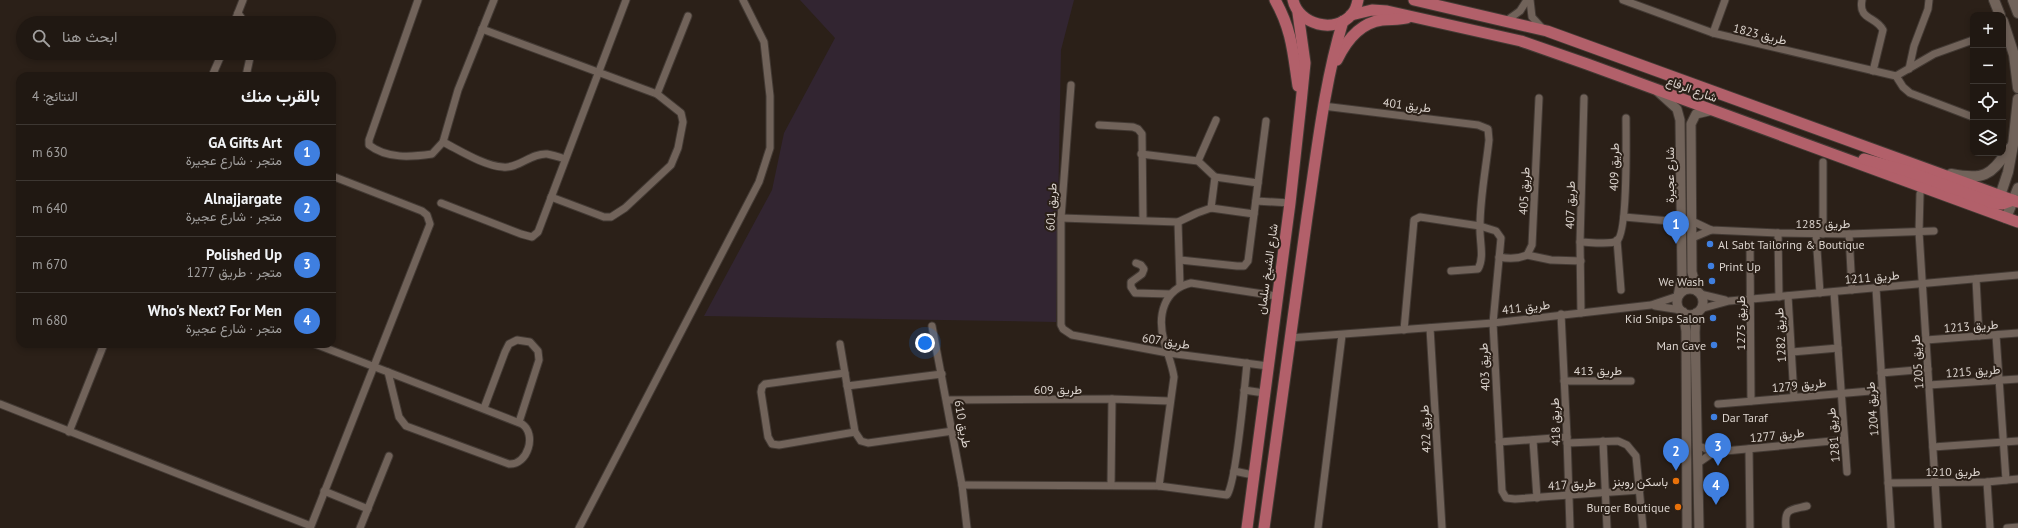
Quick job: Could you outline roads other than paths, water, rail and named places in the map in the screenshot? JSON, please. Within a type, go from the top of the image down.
[{"type":"main road","points":[[1275,0],[1290,32],[1295,52],[1301,103]]},
{"type":"main road","name":"شارع الشيخ سلمان","points":[[1247,528],[1276,296],[1290,203],[1305,63],[1298,13],[1293,0]]},
{"type":"main road","points":[[1264,528],[1289,338],[1329,77],[1347,18],[1358,0]]},
{"type":"main road","name":"شارع الرفاع","points":[[1414,0],[1547,31],[1814,129],[1933,170],[1999,199],[2016,201]]},
{"type":"main road","points":[[1442,0],[1463,11]]},
{"type":"main road","points":[[1994,0],[1999,12]]},
{"type":"main road","points":[[2013,0],[2018,13]]},
{"type":"main road","name":"شارع الرفاع","points":[[1298,13],[1309,21],[1321,25],[1334,24],[1347,18],[1379,10],[1442,22],[1521,41],[1713,110],[1823,156],[2018,222]]},
{"type":"main road","points":[[1329,77],[1343,47],[1361,28],[1383,20],[1396,20],[1410,17]]},
{"type":"main road","points":[[2006,32],[2014,55],[2018,88]]},
{"type":"main road","points":[[2004,216],[1999,199],[2013,145],[2018,99]]},
{"type":"main road","points":[[1933,170],[1972,178],[1985,175],[1994,169],[2013,145]]},
{"type":"main road","points":[[1823,156],[1886,165],[1999,199]]},
{"type":"main road","points":[[2004,216],[2016,201],[2018,188]]},
{"type":"street","points":[[237,16],[243,0]]},
{"type":"street","points":[[418,0],[369,140],[369,145],[391,154],[410,157],[432,154],[443,142],[458,90],[494,0]]},
{"type":"street","points":[[441,203],[532,236],[538,232],[626,0]]},
{"type":"street","points":[[579,528],[759,182],[770,148],[770,96],[764,42],[742,0]]},
{"type":"street","points":[[1506,21],[1520,11],[1527,0]]},
{"type":"street","points":[[1530,0],[1532,17],[1547,31]]},
{"type":"street","name":"طريق 1823","points":[[1623,0],[1713,33],[1896,76]]},
{"type":"street","points":[[1713,33],[1725,0]]},
{"type":"street","points":[[1862,0],[1862,11],[1865,16],[1881,26],[1883,30],[1873,71]]},
{"type":"street","points":[[1909,69],[1914,46],[1928,9],[1929,0]]},
{"type":"street","points":[[657,94],[688,16]]},
{"type":"street","points":[[482,29],[597,74],[657,94],[681,113],[683,122],[678,148],[671,165],[625,208],[611,217],[604,217],[551,197]]},
{"type":"street","points":[[1970,41],[1934,54],[1896,76],[1903,87],[1910,93],[1970,116]]},
{"type":"street","points":[[214,72],[219,60]]},
{"type":"street","points":[[247,72],[249,60]]},
{"type":"street","name":"طريق 601","points":[[1063,329],[1061,325],[1061,218],[1070,85]]},
{"type":"street","name":"شارع عجيرة","points":[[1654,89],[1677,109],[1680,120],[1682,275],[1678,296]]},
{"type":"street","name":"طريق 405","points":[[1527,255],[1532,245],[1539,98]]},
{"type":"street","name":"طريق 407","points":[[1581,313],[1580,242],[1584,98]]},
{"type":"street","name":"طريق 401","points":[[1324,106],[1478,125],[1488,129],[1489,140],[1480,226]]},
{"type":"street","name":"شارع عجيرة","points":[[1698,293],[1692,272],[1691,124],[1696,114],[1713,110]]},
{"type":"street","name":"طريق 409","points":[[1621,290],[1618,240],[1624,217],[1626,118]]},
{"type":"street","points":[[1198,161],[1216,120]]},
{"type":"street","points":[[1180,260],[1244,266],[1248,261],[1266,121]]},
{"type":"street","points":[[1099,125],[1138,129],[1142,134],[1141,154],[1143,220]]},
{"type":"street","points":[[443,142],[472,157],[502,168],[510,167],[532,157],[546,154],[565,159]]},
{"type":"street","points":[[1141,154],[1198,161],[1215,177],[1258,183]]},
{"type":"street","points":[[1820,293],[1820,234],[1823,156]]},
{"type":"street","points":[[1211,208],[1215,177]]},
{"type":"street","points":[[0,404],[311,526],[429,230],[430,221],[422,210],[336,178]]},
{"type":"street","name":"طريق 1205","points":[[1920,194],[1919,232],[1938,528]]},
{"type":"street","points":[[1256,201],[1290,203]]},
{"type":"street","points":[[1061,218],[1178,222],[1197,212],[1211,208],[1254,214]]},
{"type":"street","points":[[1404,330],[1412,226],[1414,220],[1420,217],[1480,226],[1481,252],[1478,269],[1451,271]]},
{"type":"street","points":[[1624,217],[1681,222]]},
{"type":"street","name":"طريق 1285","points":[[1692,221],[1711,230],[1778,233],[1849,234],[1934,231]]},
{"type":"street","points":[[1178,222],[1180,286]]},
{"type":"street","name":"طريق 403","points":[[1480,226],[1496,231],[1500,234],[1493,323],[1502,491],[1506,498]]},
{"type":"street","name":"طريق 1285","points":[[1692,238],[1711,230]]},
{"type":"street","points":[[1778,233],[1779,297]]},
{"type":"street","points":[[1849,234],[1852,290]]},
{"type":"street","points":[[1580,242],[1612,243],[1618,240]]},
{"type":"street","name":"طريق 1275","points":[[1750,245],[1751,402]]},
{"type":"street","points":[[1499,257],[1509,259],[1527,255],[1551,260],[1581,261]]},
{"type":"street","points":[[1136,263],[1141,264],[1144,269],[1142,274],[1131,282],[1131,287],[1134,293],[1170,294]]},
{"type":"street","name":"طريق 1211","points":[[1698,311],[1729,301],[2018,274]]},
{"type":"street","points":[[1976,279],[1979,336]]},
{"type":"street","points":[[1159,486],[1169,401],[1174,377],[1164,340],[1162,324],[1166,300],[1170,294],[1180,286],[1191,283],[1276,296]]},
{"type":"street","name":"طريق 1204","points":[[1876,288],[1891,528]]},
{"type":"street","points":[[1687,528],[1686,331],[1682,311],[1677,303],[1678,296],[1689,289],[1698,293],[1703,301],[1698,311],[1694,332],[1699,446],[1699,528]]},
{"type":"street","name":"طريق 1281","points":[[1834,292],[1843,440],[1847,472]]},
{"type":"street","name":"طريق 1211","points":[[1698,293],[1729,301]]},
{"type":"street","name":"طريق 411","points":[[1289,338],[1493,323],[1561,314],[1651,305],[1678,296]]},
{"type":"street","name":"طريق 1282","points":[[1788,296],[1794,397]]},
{"type":"street","name":"طريق 411","points":[[1651,305],[1682,311]]},
{"type":"street","points":[[1682,311],[1687,314],[1698,311]]},
{"type":"street","name":"طريق 418","points":[[1561,314],[1568,440],[1568,496],[1570,528]]},
{"type":"street","name":"طريق 610","points":[[932,326],[953,431],[967,528]]},
{"type":"street","name":"طريق 422","points":[[1430,328],[1442,528]]},
{"type":"street","name":"طريق 607","points":[[1063,329],[1072,335],[1168,353],[1268,366]]},
{"type":"street","name":"طريق 1213","points":[[1926,340],[2018,333]]},
{"type":"street","points":[[1318,528],[1342,335]]},
{"type":"street","points":[[1996,335],[2002,442],[2006,480]]},
{"type":"street","points":[[484,408],[507,348],[517,340],[530,342],[538,351],[539,360],[519,422]]},
{"type":"street","points":[[840,344],[855,432],[861,441],[868,443],[953,431]]},
{"type":"street","points":[[69,432],[102,348]]},
{"type":"street","points":[[325,348],[519,422],[529,430],[530,444],[522,459],[512,464],[404,424],[399,416],[388,372]]},
{"type":"street","points":[[1792,352],[1838,348]]},
{"type":"street","points":[[962,485],[1159,486],[1228,495],[1234,471],[1247,363]]},
{"type":"street","points":[[1881,373],[1928,369]]},
{"type":"street","points":[[845,373],[765,384],[762,387],[761,392],[768,437],[772,444],[779,445],[855,432]]},
{"type":"street","points":[[847,386],[942,374]]},
{"type":"street","name":"طريق 1215","points":[[1929,385],[2018,379]]},
{"type":"street","name":"طريق 413","points":[[1564,381],[1631,381]]},
{"type":"street","points":[[1244,390],[1264,393]]},
{"type":"street","name":"طريق 1279","points":[[1718,404],[1751,402],[1840,392],[1882,390]]},
{"type":"street","points":[[1111,485],[1112,399]]},
{"type":"street","name":"طريق 609","points":[[947,400],[1112,399],[1169,401]]},
{"type":"street","points":[[1499,442],[1533,440],[1618,441],[1627,445],[1636,456],[1643,528]]},
{"type":"street","points":[[1533,440],[1537,498]]},
{"type":"street","name":"طريق 1277","points":[[1699,446],[1714,452],[1843,440]]},
{"type":"street","points":[[1602,441],[1607,528]]},
{"type":"street","points":[[1933,447],[2018,441]]},
{"type":"street","points":[[1749,449],[1750,528]]},
{"type":"street","name":"طريق 1277","points":[[1698,463],[1714,452]]},
{"type":"street","points":[[360,528],[389,456]]},
{"type":"street","points":[[1234,471],[1253,475]]},
{"type":"street","name":"طريق 1210","points":[[1888,483],[1935,481],[1987,482],[2018,479]]},
{"type":"street","points":[[1987,482],[1990,528]]},
{"type":"street","name":"طريق 417","points":[[1506,498],[1537,498],[1640,490]]},
{"type":"street","points":[[324,492],[368,509]]},
{"type":"street","points":[[1786,528],[1786,513],[1790,510],[1807,506]]},
{"type":"street","points":[[2007,528],[2018,527]]},
{"type":"place","name":"GA Gifts Art","points":[[1676,244]]},
{"type":"place","name":"Al Sabt Tailoring & Boutique","points":[[1710,244]]},
{"type":"place","name":"Print Up","points":[[1711,266]]},
{"type":"place","name":"We Wash","points":[[1712,281]]},
{"type":"place","name":"Kid Snips Salon","points":[[1713,318]]},
{"type":"place","name":"Man Cave","points":[[1714,345]]},
{"type":"place","name":"Dar Taraf","points":[[1714,417]]},
{"type":"place","name":"Polished Up","points":[[1718,466]]},
{"type":"place","name":"Alnajjargate","points":[[1676,471]]},
{"type":"place","name":"باسكن روبنز","points":[[1676,481]]},
{"type":"place","name":"Who's Next? For Men","points":[[1716,505]]},
{"type":"place","name":"Burger Boutique","points":[[1678,507]]}]
